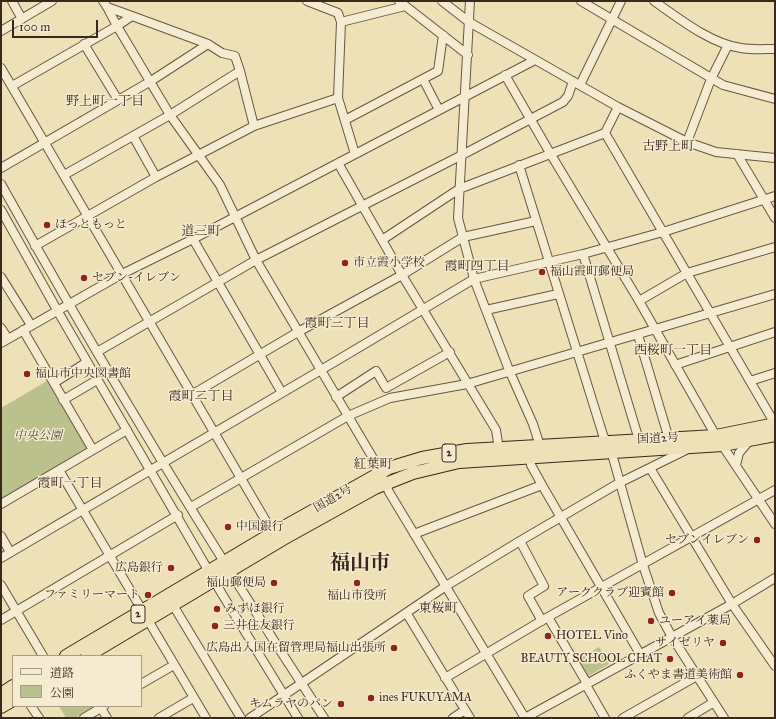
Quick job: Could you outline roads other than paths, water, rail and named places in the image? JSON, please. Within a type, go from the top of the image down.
[{"type":"highway","name":"国道2号","points":[[68,655],[145,616],[212,576],[385,484],[431,468],[459,462],[612,454],[691,448],[775,424]]},
{"type":"highway","name":"国道2号","points":[[227,568],[273,533],[380,472],[422,458],[467,450],[640,440],[751,440],[775,435]]},
{"type":"highway","name":"国道2号","points":[[92,655],[145,616],[173,605],[212,576]]},
{"type":"highway","points":[[1,694],[12,687]]},
{"type":"highway","points":[[1,707],[12,701]]},
{"type":"street","points":[[12,1],[22,18]]},
{"type":"street","points":[[1,31],[52,1]]},
{"type":"street","points":[[307,1],[338,13],[341,22],[338,98],[356,154]]},
{"type":"street","points":[[442,1],[469,22],[535,60],[618,107],[688,142],[716,152],[775,158]]},
{"type":"street","points":[[470,1],[468,55],[460,156],[458,218],[474,279],[509,370],[533,424],[540,446]]},
{"type":"street","points":[[581,1],[723,85],[775,99]]},
{"type":"street","points":[[97,352],[216,281],[563,102],[577,83],[621,1]]},
{"type":"street","points":[[654,1],[694,30],[728,45],[741,48],[775,49]]},
{"type":"street","points":[[341,22],[402,3],[468,55]]},
{"type":"street","points":[[105,4],[132,16],[208,44],[222,53],[235,56],[254,126]]},
{"type":"street","points":[[105,4],[170,115],[197,156],[220,185],[256,260],[348,416],[414,534],[525,718],[732,604],[775,578]]},
{"type":"street","points":[[12,86],[132,16]]},
{"type":"street","points":[[345,120],[438,71],[443,35]]},
{"type":"street","points":[[84,44],[118,100]]},
{"type":"street","points":[[1,168],[151,81],[208,44]]},
{"type":"street","points":[[688,142],[711,78],[728,45]]},
{"type":"street","points":[[1,328],[4,341],[122,274],[193,239],[464,98],[505,74],[535,60]]},
{"type":"street","points":[[1,68],[273,533]]},
{"type":"street","points":[[64,175],[170,115],[240,71]]},
{"type":"street","points":[[505,74],[550,153],[720,440],[775,524]]},
{"type":"street","points":[[423,79],[440,110]]},
{"type":"street","points":[[35,246],[156,177],[254,126],[338,98]]},
{"type":"street","points":[[382,240],[459,189],[605,133],[618,107]]},
{"type":"street","points":[[605,133],[775,424]]},
{"type":"street","points":[[133,136],[156,177]]},
{"type":"street","points":[[737,154],[775,218]]},
{"type":"street","points":[[338,163],[402,275],[496,430],[499,448]]},
{"type":"street","points":[[519,165],[548,263],[606,443],[612,454],[643,565],[659,613],[672,637],[724,718]]},
{"type":"street","points":[[1,184],[35,246],[97,352],[227,568],[324,718]]},
{"type":"street","points":[[1,558],[164,461],[424,310],[474,279],[548,263],[663,232],[775,196]]},
{"type":"street","points":[[1,210],[97,380],[178,515],[212,576],[298,718]]},
{"type":"street","points":[[193,394],[259,354],[402,275],[463,237],[536,221]]},
{"type":"street","points":[[193,239],[282,393]]},
{"type":"street","points":[[639,301],[687,273],[775,246]]},
{"type":"street","points":[[583,254],[640,440]]},
{"type":"street","points":[[1,277],[31,325]]},
{"type":"street","points":[[486,310],[558,294]]},
{"type":"street","points":[[191,507],[348,416],[390,398],[467,384],[509,370],[638,335],[775,294]]},
{"type":"street","points":[[23,330],[93,450]]},
{"type":"street","points":[[676,365],[775,332]]},
{"type":"street","points":[[638,335],[669,439]]},
{"type":"street","points":[[336,397],[376,371],[386,388],[450,352]]},
{"type":"street","points":[[54,383],[87,362]]},
{"type":"street","points":[[750,381],[775,373]]},
{"type":"street","points":[[63,400],[97,380]]},
{"type":"street","points":[[1,504],[127,430]]},
{"type":"street","points":[[736,465],[739,453],[751,440]]},
{"type":"street","points":[[250,718],[407,614],[446,586],[619,483],[691,448]]},
{"type":"street","points":[[530,458],[530,465],[640,654]]},
{"type":"street","points":[[650,468],[732,604],[775,666]]},
{"type":"street","points":[[59,470],[206,718]]},
{"type":"street","points":[[414,534],[542,485]]},
{"type":"street","points":[[445,678],[545,619],[775,490]]},
{"type":"street","points":[[1,620],[108,555],[178,515]]},
{"type":"street","points":[[1,536],[10,552]]},
{"type":"street","points":[[520,541],[544,586],[528,596],[585,680],[586,685],[604,718]]},
{"type":"street","points":[[1,585],[42,655]]},
{"type":"street","points":[[173,605],[241,718]]},
{"type":"street","points":[[407,614],[470,718]]},
{"type":"street","points":[[142,683],[174,665]]},
{"type":"street","points":[[623,718],[697,676]]},
{"type":"street","points":[[159,718],[194,698]]},
{"type":"street","points":[[688,718],[714,702]]},
{"type":"street","points":[[32,707],[38,718]]},
{"type":"street","points":[[84,718],[103,707],[107,718]]},
{"type":"street","points":[[453,718],[465,710]]},
{"type":"place","name":"ほっともっと","points":[[47,225]]},
{"type":"place","name":"市立霞小学校","points":[[345,263]]},
{"type":"place","name":"福山霞町郵便局","points":[[542,272]]},
{"type":"place","name":"セブン-イレブン","points":[[84,278]]},
{"type":"place","name":"福山市中央図書館","points":[[27,374]]},
{"type":"place","name":"中国銀行","points":[[228,527]]},
{"type":"place","name":"セブンイレブン","points":[[757,540]]},
{"type":"place","name":"広島銀行","points":[[171,568]]},
{"type":"place","name":"福山郵便局","points":[[274,583]]},
{"type":"place","name":"福山市役所","points":[[357,583]]},
{"type":"place","name":"アーククラブ迎賓館","points":[[672,593]]},
{"type":"place","name":"ファミリーマート","points":[[148,595]]},
{"type":"place","name":"みずほ銀行","points":[[217,609]]},
{"type":"place","name":"ユーアイ薬局","points":[[651,621]]},
{"type":"place","name":"三井住友銀行","points":[[215,626]]},
{"type":"place","name":"HOTEL Vino","points":[[548,636]]},
{"type":"place","name":"サイゼリヤ","points":[[723,643]]},
{"type":"place","name":"広島出入国在留管理局福山出張所","points":[[394,648]]},
{"type":"place","name":"BEAUTY SCHOOL CHAT","points":[[670,659]]},
{"type":"place","name":"ふくやま書道美術館","points":[[740,675]]},
{"type":"place","name":"ines FUKUYAMA","points":[[371,698]]},
{"type":"place","name":"キムラヤのパン","points":[[341,704]]},
{"type":"district","name":"野上町一丁目","points":[[105,102]]},
{"type":"district","name":"古野上町","points":[[668,147]]},
{"type":"district","name":"道三町","points":[[201,232]]},
{"type":"district","name":"霞町四丁目","points":[[477,267]]},
{"type":"district","name":"霞町三丁目","points":[[337,324]]},
{"type":"district","name":"西桜町一丁目","points":[[673,351]]},
{"type":"district","name":"霞町二丁目","points":[[201,397]]},
{"type":"district","name":"紅葉町","points":[[373,465]]},
{"type":"district","name":"霞町一丁目","points":[[70,484]]},
{"type":"district","name":"福山市","points":[[360,564]]},
{"type":"district","name":"東桜町","points":[[438,609]]},
{"type":"park label","name":"中央公園","points":[[38,436]]}]
